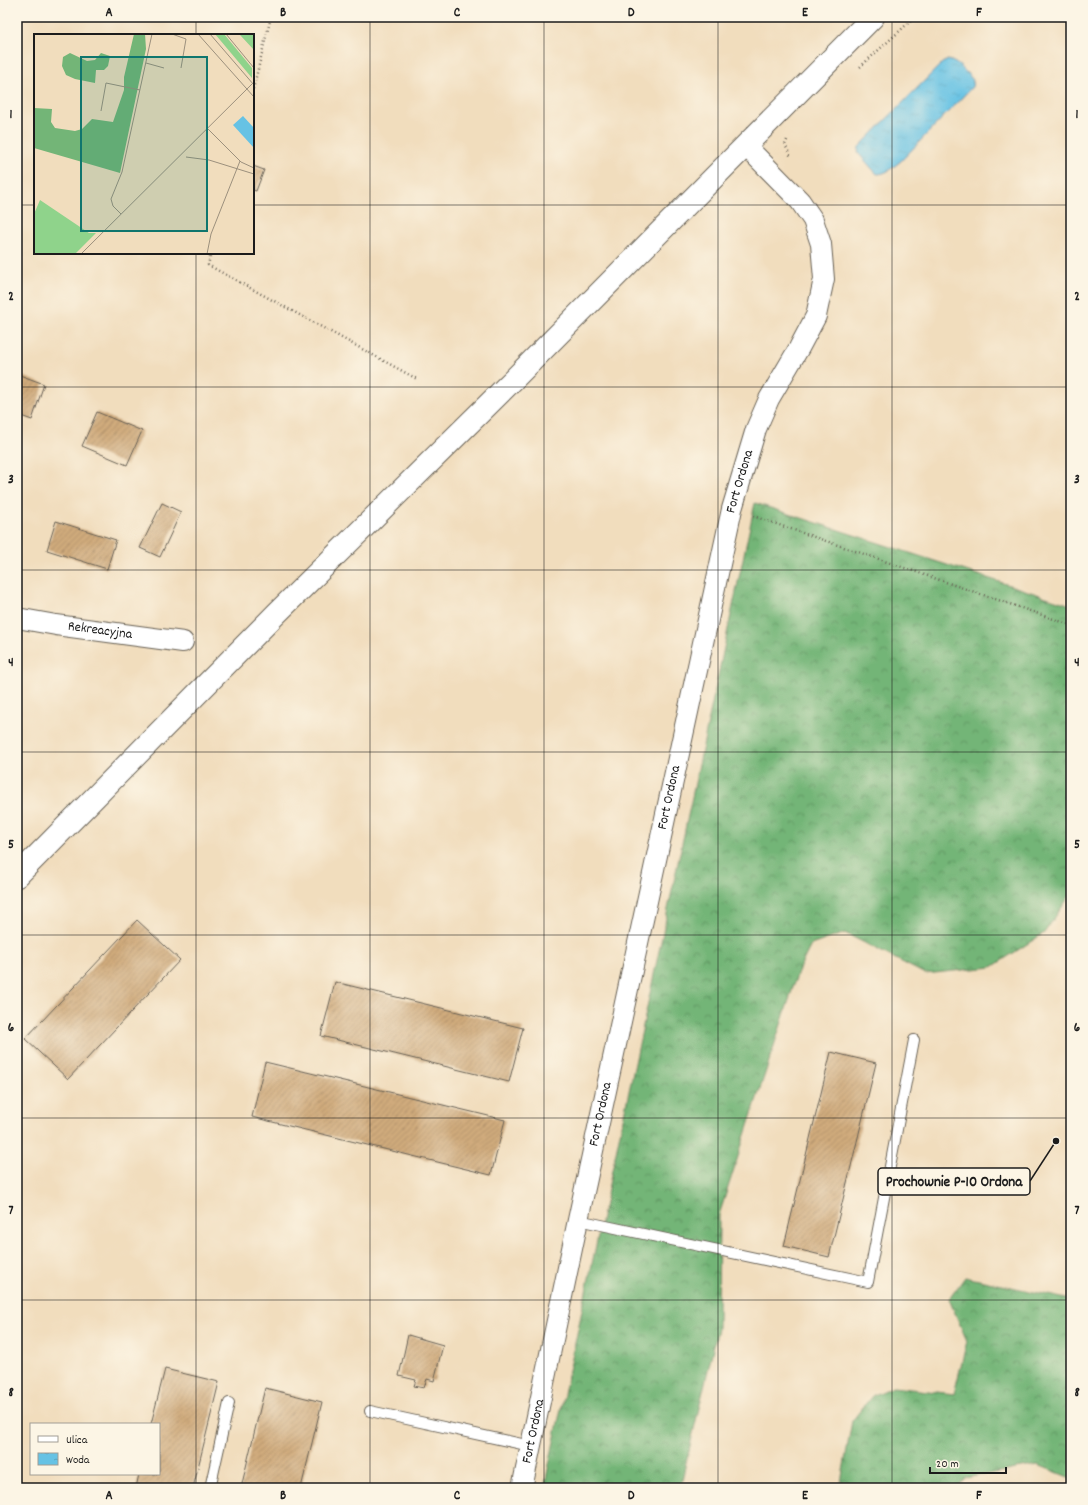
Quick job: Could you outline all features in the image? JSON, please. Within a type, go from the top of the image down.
[{"type":"main road","points":[[17,876],[277,613],[746,146],[873,17]]},
{"type":"street","name":"Fort Ordona","points":[[522,1488],[578,1220],[732,509],[756,429],[769,399],[816,316],[824,279],[822,244],[814,220],[800,201],[778,177],[746,146]]},
{"type":"street","name":"Rekreacyjna","points":[[17,618],[56,625],[183,642]]},
{"type":"lane","points":[[578,1220],[868,1282],[914,1040]]},
{"type":"lane","points":[[210,1488],[229,1403]]},
{"type":"lane","points":[[370,1411],[531,1446]]},
{"type":"path","points":[[254,85],[271,17]]},
{"type":"path","points":[[856,70],[915,17]]},
{"type":"path","points":[[778,177],[793,161],[785,145],[788,134]]},
{"type":"path","points":[[211,254],[208,265],[417,379]]},
{"type":"path","points":[[732,509],[1071,625]]},
{"type":"green space","points":[[755,503],[1071,605],[1071,894],[1044,933],[992,967],[925,974],[845,933],[811,945],[799,969],[719,1215],[718,1328],[680,1488],[544,1488]]},
{"type":"green space","points":[[965,1277],[1071,1300],[1071,1478],[1038,1465],[965,1478],[955,1488],[840,1488],[852,1421],[872,1396],[893,1387],[954,1394],[967,1341],[949,1299]]},
{"type":"water","points":[[948,60],[959,65],[968,74],[973,80],[972,87],[901,161],[893,168],[881,174],[877,174],[858,153],[859,147],[942,63]]},
{"type":"building","points":[[254,166],[264,170],[256,191],[254,190]]},
{"type":"building","points":[[17,374],[44,384],[32,420],[21,416],[17,426]]},
{"type":"building","points":[[97,412],[142,431],[127,465],[82,446]]},
{"type":"building","points":[[162,503],[181,512],[160,557],[140,548]]},
{"type":"building","points":[[56,521],[116,540],[107,569],[47,550]]},
{"type":"building","points":[[137,920],[180,960],[68,1079],[25,1039]]},
{"type":"building","points":[[335,982],[523,1028],[509,1082],[321,1036]]},
{"type":"building","points":[[831,1052],[876,1063],[829,1257],[784,1246]]},
{"type":"building","points":[[265,1062],[505,1120],[491,1175],[252,1117]]},
{"type":"building","points":[[408,1335],[443,1345],[434,1381],[427,1379],[424,1388],[414,1386],[416,1380],[399,1376]]},
{"type":"building","points":[[165,1369],[219,1382],[193,1488],[136,1488],[139,1475],[160,1475],[160,1423],[151,1423]]},
{"type":"building","points":[[265,1388],[322,1402],[301,1488],[241,1488]]},
{"type":"place","name":"Prochownie P-10 Ordona","points":[[1056,1141]]}]
